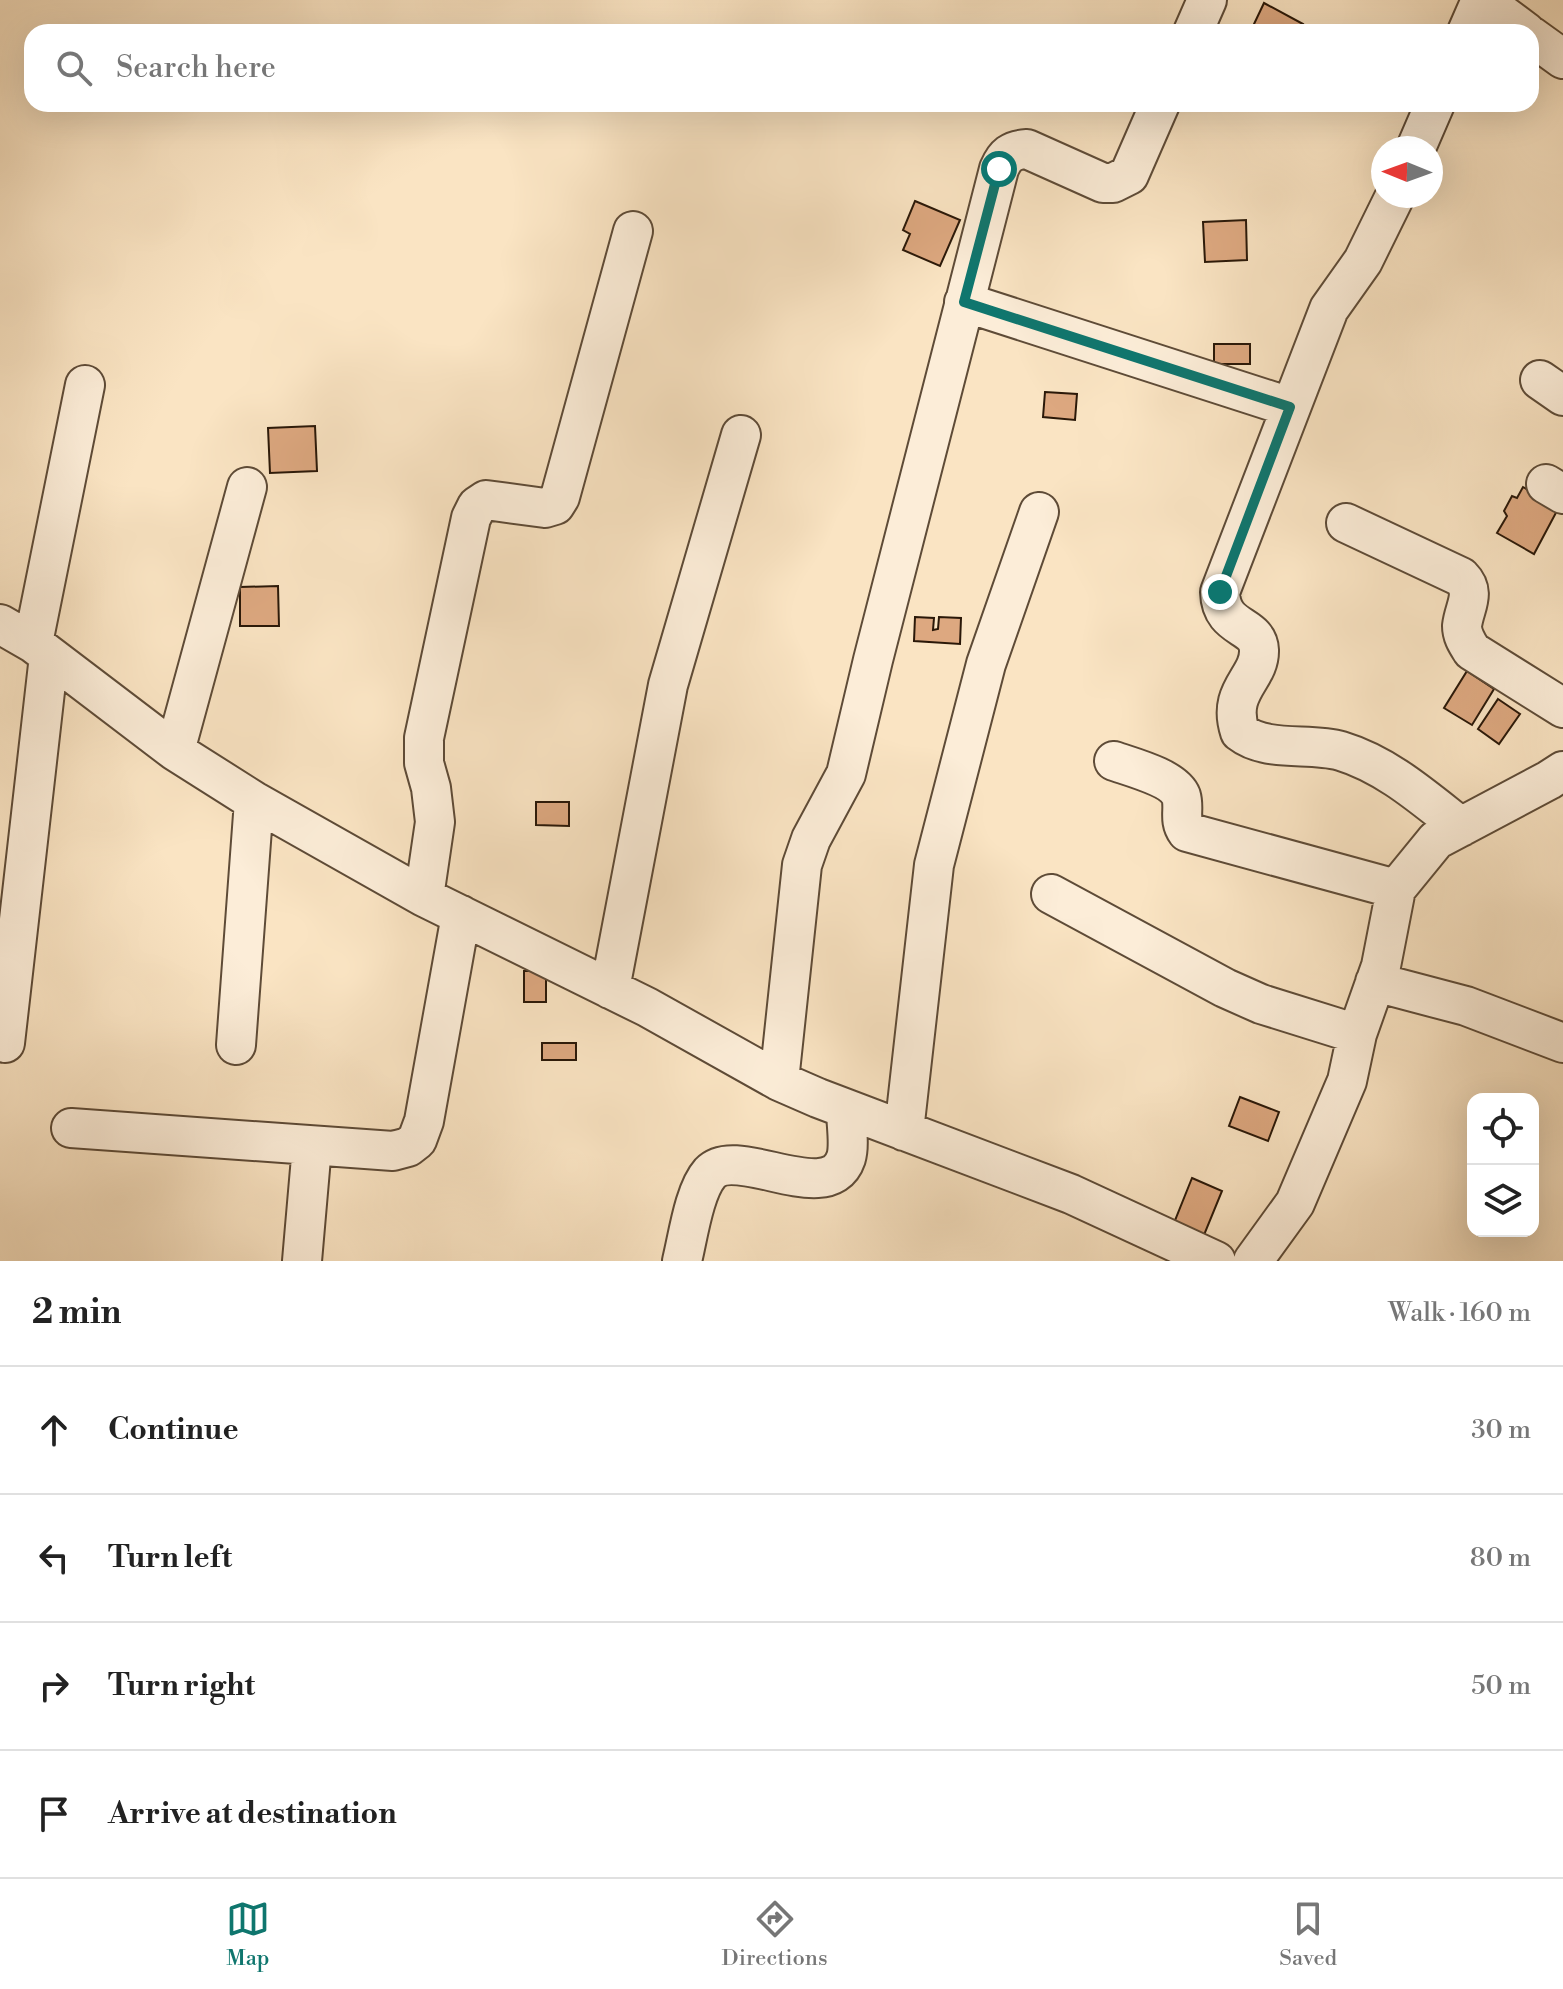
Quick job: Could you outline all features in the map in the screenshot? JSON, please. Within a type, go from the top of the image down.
[{"type":"street","points":[[1196,24],[1207,0]]},
{"type":"street","points":[[1471,24],[1482,0],[1515,24]]},
{"type":"street","points":[[1539,42],[1563,59]]},
{"type":"street","points":[[779,1081],[802,865],[811,839],[831,807],[846,774],[1003,158],[1014,150],[1027,149],[1103,183],[1122,181],[1129,175],[1157,112]]},
{"type":"street","points":[[1421,136],[1432,112]]},
{"type":"street","points":[[1389,208],[1363,261],[1329,309],[1220,592],[1223,611],[1256,637],[1259,647],[1258,657],[1236,708],[1240,732],[1249,739],[1264,743],[1313,745],[1367,761],[1407,784],[1461,827]]},
{"type":"street","points":[[424,897],[435,822],[424,763],[424,738],[471,518],[477,506],[486,500],[545,508],[555,505],[560,497],[633,231]]},
{"type":"street","points":[[964,302],[1290,407]]},
{"type":"street","points":[[5,1043],[41,650],[85,385]]},
{"type":"street","points":[[610,989],[668,685],[741,435]]},
{"type":"street","points":[[175,751],[247,487]]},
{"type":"street","points":[[904,1131],[934,865],[986,664],[1039,512]]},
{"type":"street","points":[[1346,523],[1461,577],[1467,583],[1470,596],[1462,627],[1464,639],[1472,651],[1563,708]]},
{"type":"street","points":[[0,624],[41,650],[175,751],[254,801],[424,897],[610,989],[779,1081],[1071,1194],[1216,1261]]},
{"type":"street","points":[[1114,761],[1172,783],[1181,796],[1181,825],[1187,832],[1396,889]]},
{"type":"street","points":[[1253,1261],[1295,1203],[1347,1081],[1357,1034],[1375,982],[1396,889],[1436,840],[1563,771]]},
{"type":"street","points":[[236,1045],[254,801]]},
{"type":"street","points":[[1051,894],[1225,988],[1261,1004],[1357,1034]]},
{"type":"street","points":[[71,1128],[393,1151],[408,1147],[417,1140],[424,1121],[461,915]]},
{"type":"street","points":[[1375,982],[1466,1006],[1563,1043]]},
{"type":"street","points":[[682,1261],[702,1184],[713,1170],[729,1166],[819,1179],[838,1172],[847,1157],[846,1109]]},
{"type":"street","points":[[302,1261],[312,1146]]},
{"type":"building","points":[[1264,3],[1303,24],[1254,24]]},
{"type":"building","points":[[915,201],[960,220],[940,266],[903,250],[910,234],[903,230]]},
{"type":"building","points":[[1246,220],[1247,260],[1205,262],[1203,222]]},
{"type":"building","points":[[1214,344],[1250,344],[1250,364],[1214,364]]},
{"type":"building","points":[[1045,392],[1077,394],[1075,420],[1043,417]]},
{"type":"building","points":[[315,426],[317,471],[270,473],[268,428]]},
{"type":"building","points":[[1523,487],[1559,507],[1534,554],[1497,533],[1507,516],[1504,511],[1512,496],[1517,498]]},
{"type":"building","points":[[278,586],[279,626],[240,626],[240,587]]},
{"type":"building","points":[[915,617],[934,618],[933,630],[938,629],[939,617],[961,618],[960,644],[914,641]]},
{"type":"building","points":[[1467,671],[1494,689],[1472,725],[1444,708]]},
{"type":"building","points":[[1498,699],[1520,714],[1499,744],[1478,729]]},
{"type":"building","points":[[536,802],[569,802],[569,826],[536,825]]},
{"type":"building","points":[[524,971],[546,971],[546,1002],[524,1002]]},
{"type":"building","points":[[542,1043],[576,1043],[576,1060],[542,1060]]},
{"type":"building","points":[[1240,1097],[1279,1112],[1268,1141],[1229,1126]]},
{"type":"building","points":[[1192,1178],[1222,1191],[1204,1235],[1174,1223]]},
{"type":"route","points":[[999,169],[964,302],[1290,407],[1220,592]]}]
